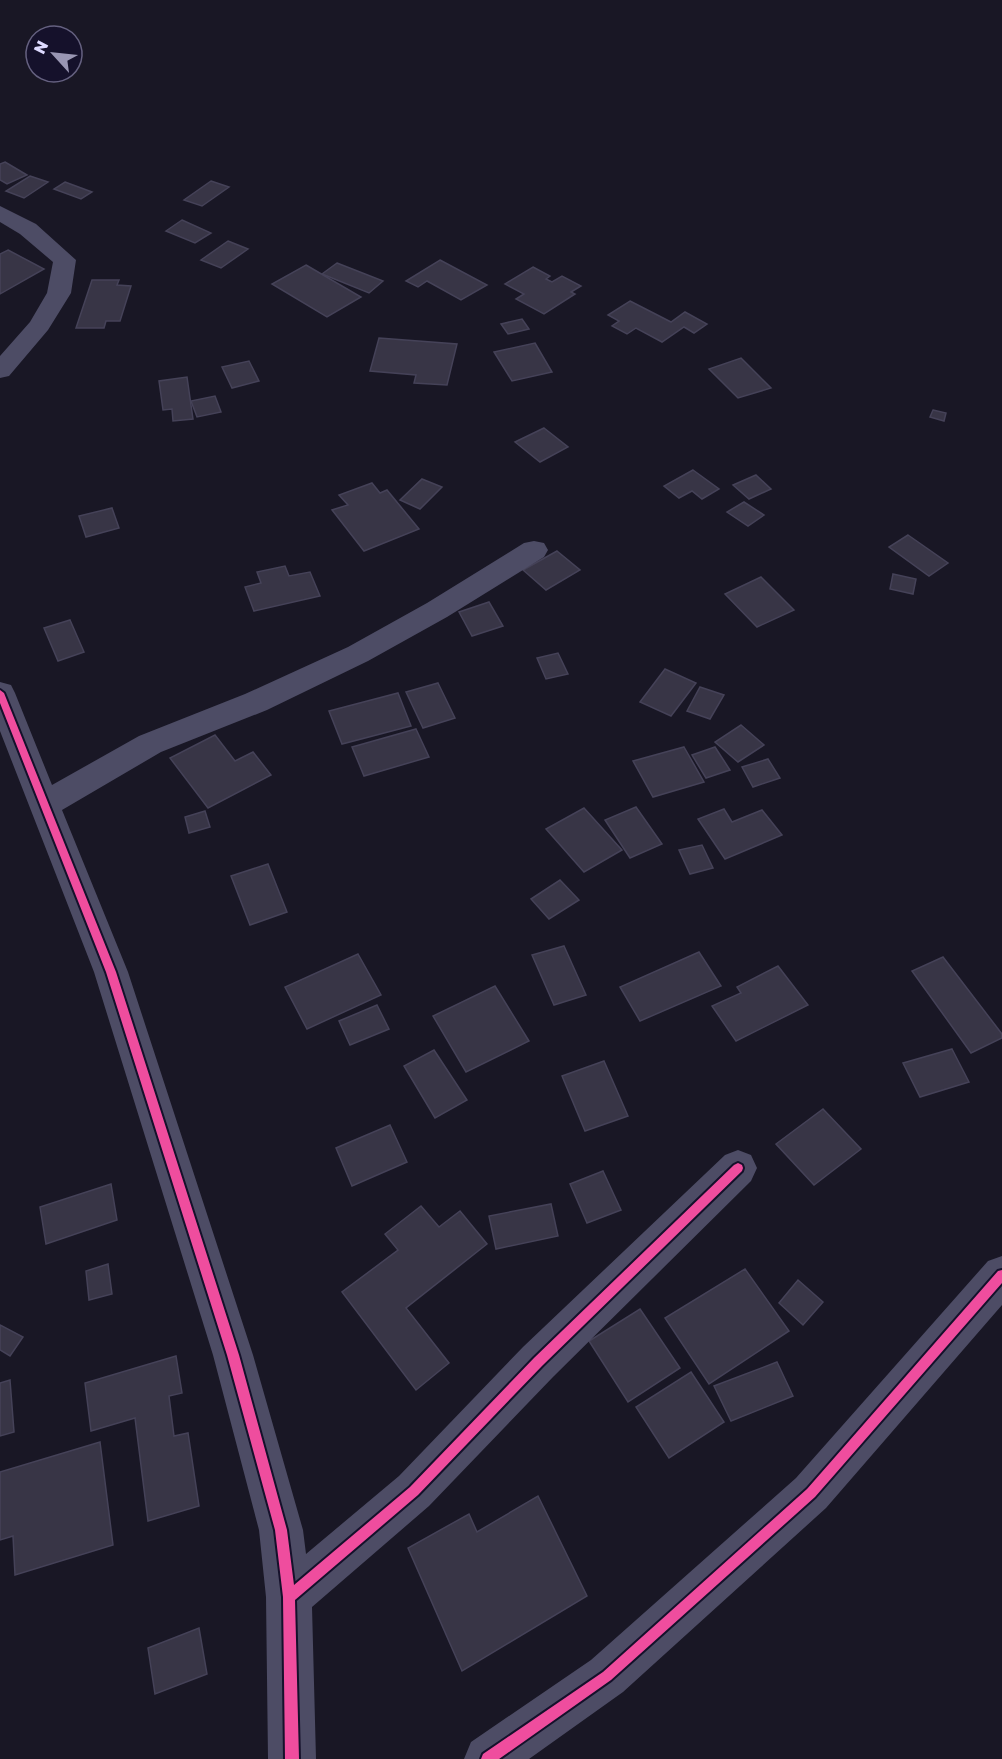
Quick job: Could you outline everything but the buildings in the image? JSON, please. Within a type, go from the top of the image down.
[{"type":"street","points":[[0,213],[28,229],[65,260],[59,293],[40,325],[0,371]]},
{"type":"street","points":[[44,805],[150,744],[256,702],[358,654],[437,610],[534,550]]},
{"type":"street","points":[[0,693],[111,972],[233,1355],[281,1530],[289,1597],[292,1759]]},
{"type":"street","points":[[289,1597],[414,1491],[538,1362],[738,1168]]},
{"type":"street","points":[[488,1759],[607,1676],[811,1493],[1002,1275]]},
{"type":"cycle path","points":[[0,693],[111,972],[233,1355],[281,1530],[289,1597],[292,1759]]},
{"type":"cycle path","points":[[289,1597],[414,1491],[538,1362],[738,1168]]},
{"type":"cycle path","points":[[488,1759],[607,1676],[811,1493],[1002,1275]]}]
